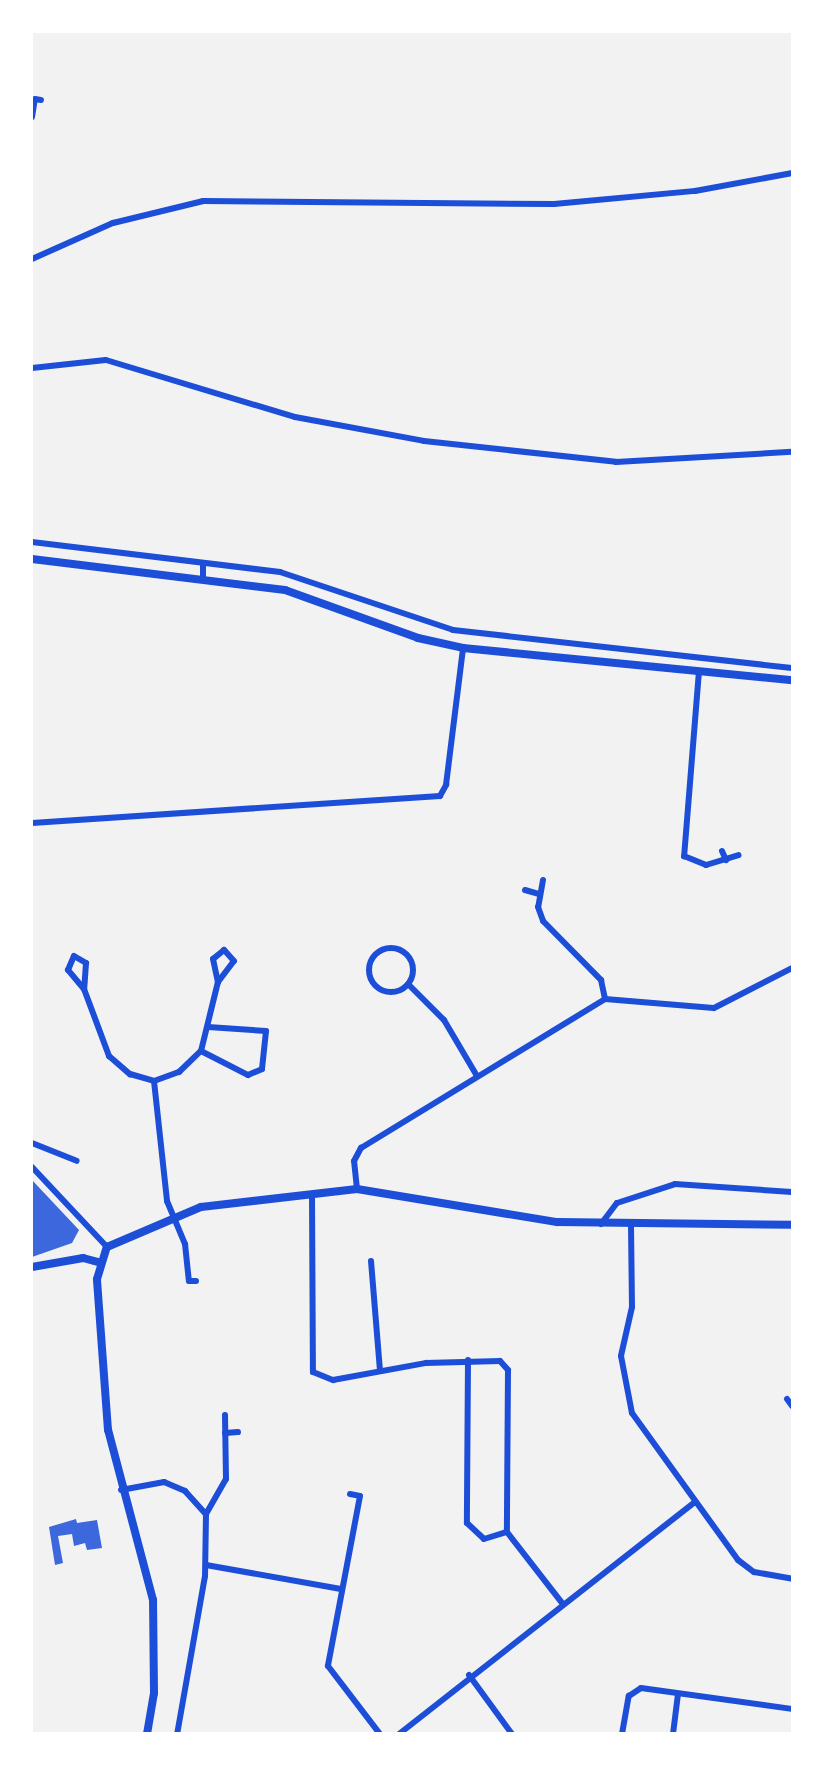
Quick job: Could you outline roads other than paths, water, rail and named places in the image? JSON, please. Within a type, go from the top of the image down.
[{"type":"street","points":[[32,117],[36,100]]},
{"type":"street","points":[[32,259],[113,223],[203,201],[554,204],[695,191],[792,173]]},
{"type":"street","points":[[32,368],[106,360],[295,417],[424,441],[605,461],[792,452]]},
{"type":"street","points":[[32,542],[280,572],[453,630],[792,668]]},
{"type":"street","points":[[32,560],[285,590],[418,638],[463,648],[792,680]]},
{"type":"street","points":[[203,563],[203,579]]},
{"type":"street","points":[[584,660],[585,645]]},
{"type":"street","points":[[32,823],[440,796],[446,785],[463,648]]},
{"type":"street","points":[[699,671],[684,852],[701,865],[739,855]]},
{"type":"street","points":[[722,851],[726,860]]},
{"type":"street","points":[[543,880],[539,894],[543,921],[601,980],[605,999]]},
{"type":"street","points":[[525,890],[539,894]]},
{"type":"street","points":[[391,948],[405,953],[414,971],[408,984],[398,991],[380,988],[370,974],[372,959],[391,948]]},
{"type":"street","points":[[84,989],[86,963],[74,956],[68,970],[84,989],[109,1056],[130,1074],[154,1081],[179,1072],[201,1052],[218,982],[234,961],[224,950],[213,959],[218,982]]},
{"type":"street","points":[[357,1189],[354,1161],[361,1148],[605,999],[714,1008],[792,968]]},
{"type":"street","points":[[408,984],[444,1020],[477,1076]]},
{"type":"street","points":[[201,1052],[248,1075],[262,1069],[266,1031],[208,1027]]},
{"type":"street","points":[[154,1081],[160,1162],[173,1215],[185,1244],[189,1281],[196,1281]]},
{"type":"street","points":[[32,1143],[77,1161]]},
{"type":"street","points":[[32,1167],[105,1249]]},
{"type":"street","points":[[600,1226],[616,1203],[675,1184],[792,1192]]},
{"type":"street","points":[[147,1734],[154,1693],[153,1600],[120,1490],[108,1430],[98,1262],[105,1249],[173,1215],[201,1207],[357,1189],[600,1226],[792,1225]]},
{"type":"street","points":[[312,1196],[313,1372],[333,1380],[380,1370],[490,1358],[508,1370],[507,1532],[562,1603]]},
{"type":"street","points":[[631,1227],[632,1307],[621,1356],[625,1393],[646,1439],[694,1503],[748,1568],[792,1580]]},
{"type":"street","points":[[32,1267],[83,1257],[98,1262]]},
{"type":"street","points":[[371,1261],[380,1370]]},
{"type":"street","points":[[468,1360],[467,1523],[484,1539],[507,1532]]},
{"type":"street","points":[[787,1399],[792,1406]]},
{"type":"street","points":[[177,1734],[206,1565],[206,1514],[226,1479],[225,1415]]},
{"type":"street","points":[[225,1433],[238,1432]]},
{"type":"street","points":[[120,1490],[164,1482],[185,1491],[206,1514]]},
{"type":"street","points":[[350,1494],[360,1496],[328,1666],[380,1734]]},
{"type":"street","points":[[399,1734],[562,1603],[694,1503]]},
{"type":"street","points":[[206,1565],[341,1588]]},
{"type":"street","points":[[469,1676],[512,1734]]},
{"type":"street","points":[[621,1734],[634,1691],[678,1694],[792,1709]]},
{"type":"street","points":[[673,1734],[678,1694]]}]
